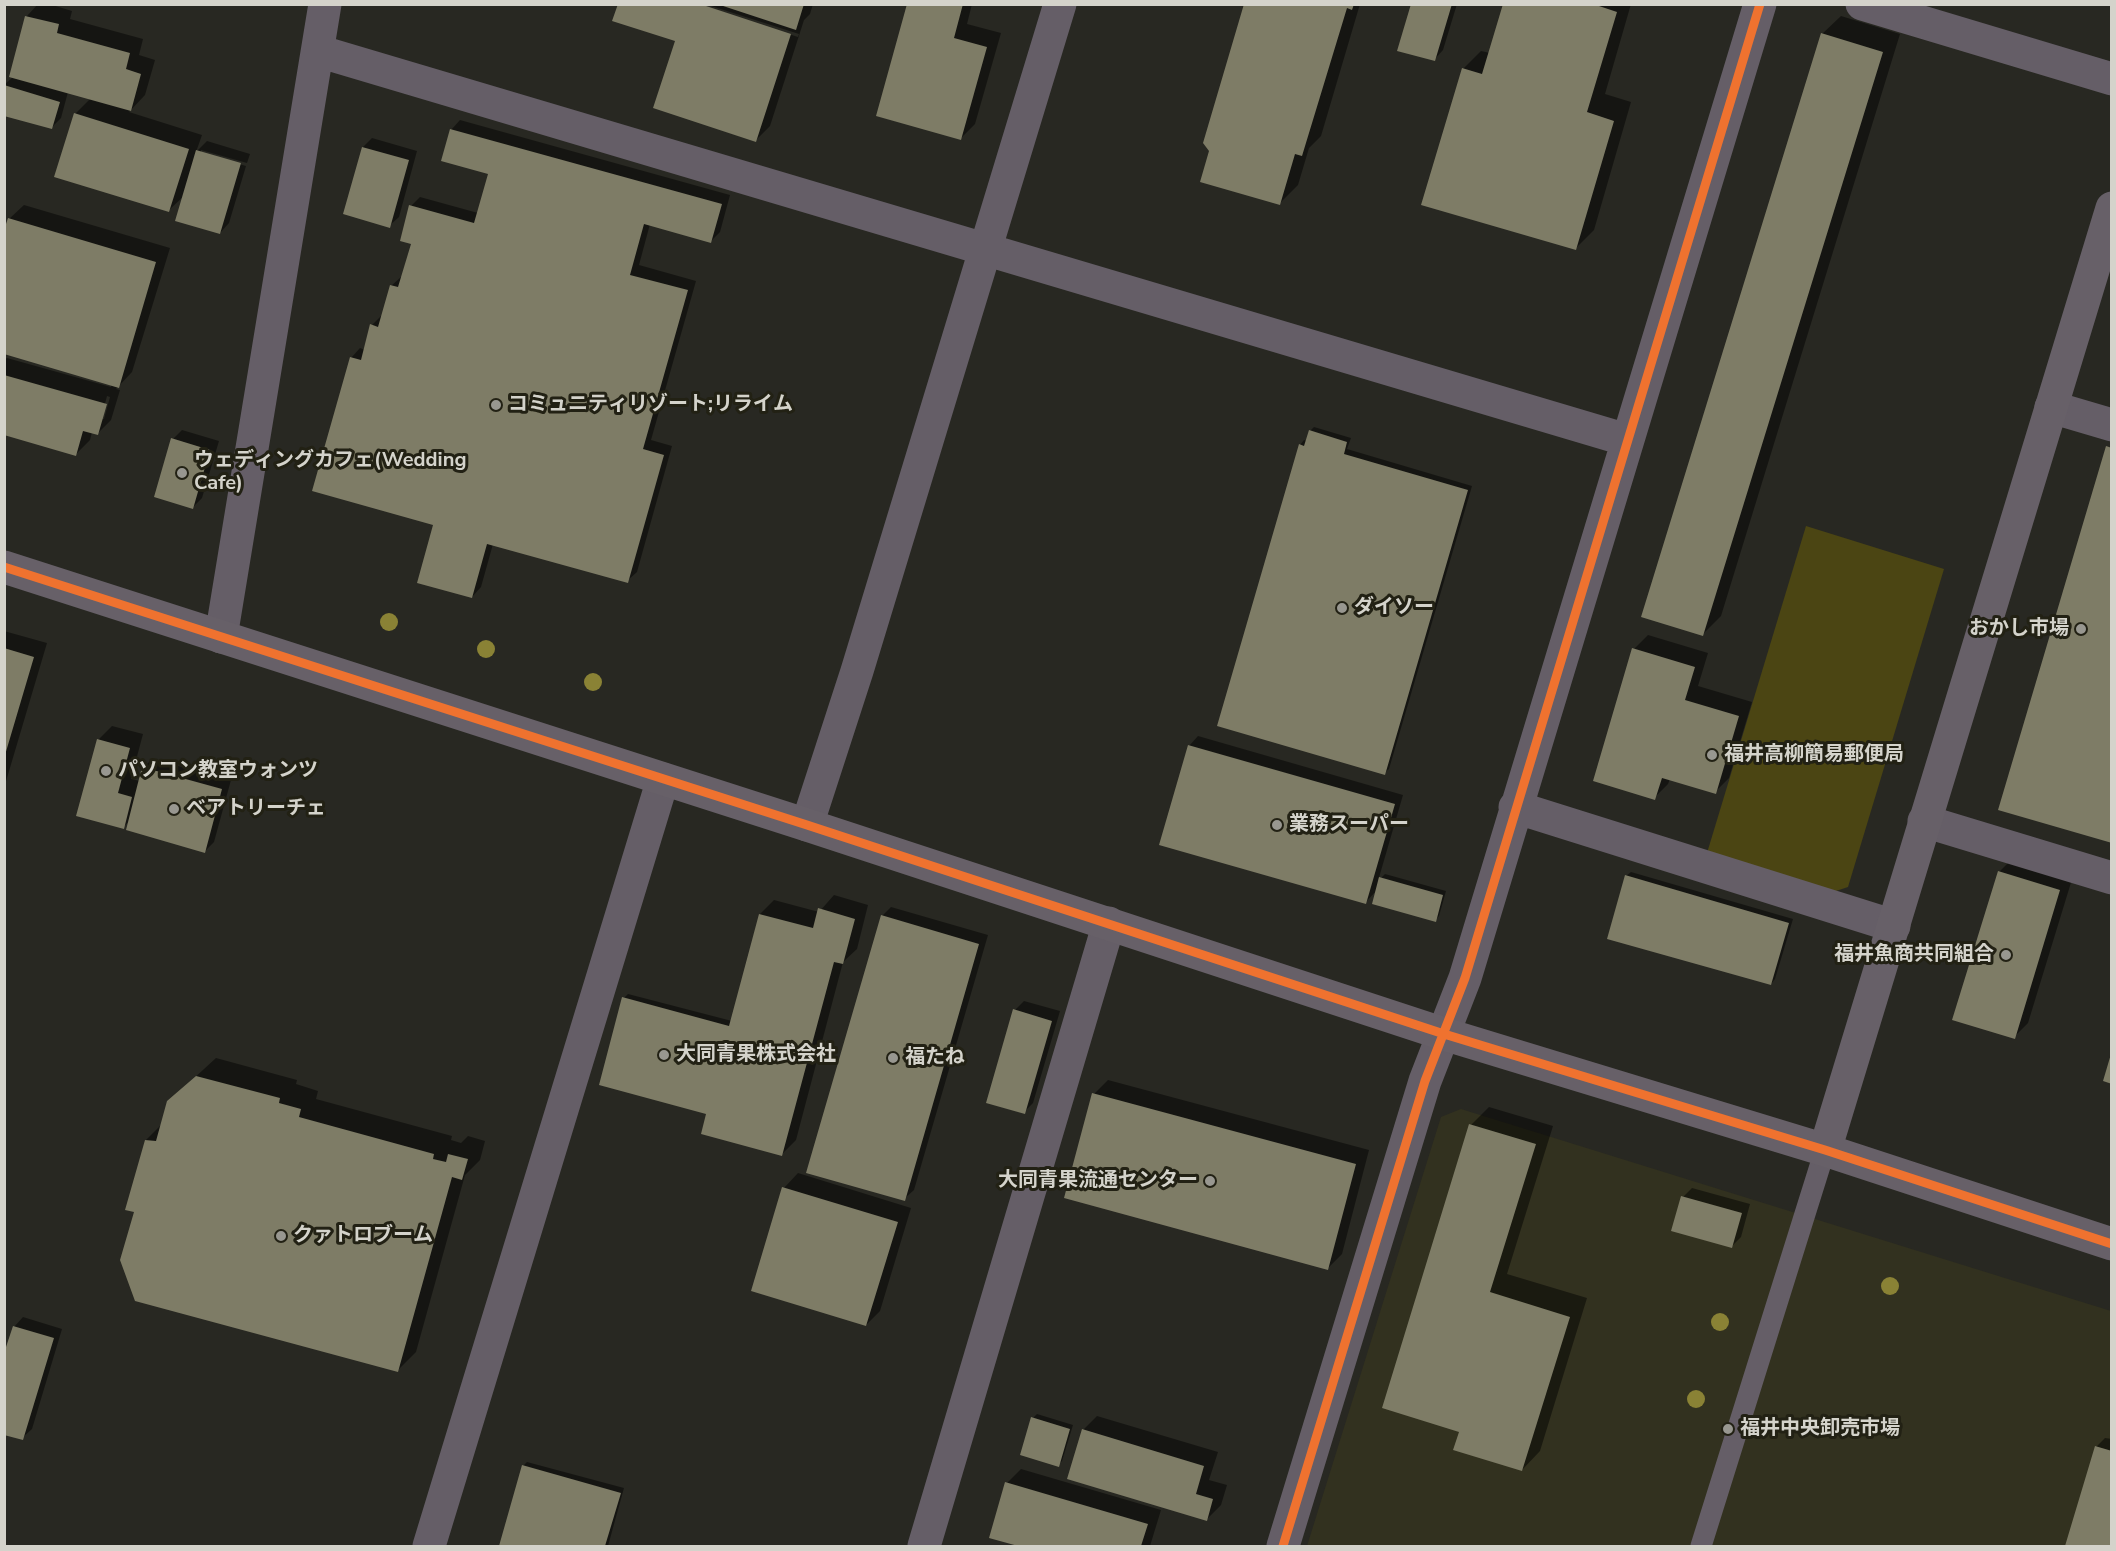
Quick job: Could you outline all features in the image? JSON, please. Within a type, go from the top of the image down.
[{"type":"street","points":[[221,638],[325,4]]},
{"type":"street","points":[[807,825],[857,671],[1060,4]]},
{"type":"street","points":[[1283,1546],[1425,1081],[1465,978],[1760,4]]},
{"type":"street","points":[[1862,4],[2112,79]]},
{"type":"street","points":[[318,51],[1627,440]]},
{"type":"street","points":[[1825,1150],[2112,208]]},
{"type":"street","points":[[2051,407],[2112,425]]},
{"type":"street","points":[[4,567],[807,825],[1444,1034],[1825,1150],[2112,1244]]},
{"type":"street","points":[[429,1546],[663,779]]},
{"type":"street","points":[[1515,807],[1894,926]]},
{"type":"street","points":[[1924,821],[2112,878]]},
{"type":"street","points":[[924,1546],[1109,923]]},
{"type":"lane","points":[[1701,1546],[1825,1150]]},
{"type":"shaded area","points":[[1806,526],[1944,569],[1848,887],[1833,892],[1707,853]]},
{"type":"shaded area","name":"福井中央卸売市場","points":[[1461,1109],[2111,1311],[2111,1546],[1307,1546],[1441,1117]]},
{"type":"building","points":[[618,4],[700,4],[791,34],[756,142],[653,108],[675,41],[612,21]]},
{"type":"building","points":[[717,4],[804,4],[796,30]]},
{"type":"building","points":[[907,4],[963,4],[954,38],[987,47],[961,140],[876,116]]},
{"type":"building","points":[[1244,4],[1354,4],[1352,10],[1347,8],[1302,156],[1295,154],[1280,205],[1200,182],[1209,151],[1203,143]]},
{"type":"building","points":[[1411,4],[1452,4],[1435,61],[1397,51]]},
{"type":"building","points":[[1503,4],[1593,4],[1617,12],[1587,112],[1614,121],[1576,250],[1421,205],[1462,68],[1482,74]]},
{"type":"building","points":[[25,16],[59,24],[57,33],[130,53],[126,69],[141,74],[131,111],[9,77]]},
{"type":"building","points":[[1821,33],[1883,52],[1703,636],[1641,617]]},
{"type":"building","points":[[4,85],[60,102],[52,129],[4,116]]},
{"type":"building","points":[[74,113],[189,149],[169,212],[54,177]]},
{"type":"building","name":"コミュニティリゾート;リライム","points":[[450,129],[722,204],[711,243],[644,224],[630,275],[688,290],[643,449],[664,455],[628,583],[487,544],[472,598],[417,583],[433,525],[312,491],[350,357],[361,360],[370,324],[378,327],[390,285],[398,287],[411,244],[400,241],[409,205],[474,223],[488,174],[441,161]]},
{"type":"building","points":[[362,147],[409,160],[390,228],[343,214]]},
{"type":"building","points":[[196,150],[241,163],[220,234],[175,221]]},
{"type":"building","points":[[8,218],[156,262],[119,388],[4,354],[4,230]]},
{"type":"building","points":[[4,375],[107,404],[98,435],[83,431],[76,456],[4,435]]},
{"type":"building","name":"ダイソー","points":[[1309,430],[1347,442],[1344,454],[1468,490],[1385,775],[1217,726],[1299,444],[1304,446]]},
{"type":"building","name":"ウェディングカフェ(Wedding Cafe)","points":[[171,438],[210,450],[193,509],[154,497]]},
{"type":"building","name":"おかし市場","points":[[2106,446],[2112,448],[2112,843],[1998,810]]},
{"type":"building","points":[[4,648],[34,657],[5,755],[4,755]]},
{"type":"building","points":[[1632,648],[1695,667],[1685,700],[1739,716],[1716,794],[1662,778],[1655,800],[1593,781]]},
{"type":"building","name":"パソコン教室ウォンツ","points":[[97,739],[130,748],[118,793],[132,797],[124,829],[76,816]]},
{"type":"building","name":"業務スーパー","points":[[1188,745],[1395,804],[1366,904],[1159,845]]},
{"type":"building","name":"ベアトリーチェ","points":[[142,767],[222,789],[205,853],[126,830]]},
{"type":"building","name":"福井魚商共同組合","points":[[1998,871],[2060,890],[2015,1039],[1952,1020]]},
{"type":"building","points":[[1625,875],[1789,923],[1771,985],[1607,939]]},
{"type":"building","points":[[1379,877],[1443,895],[1436,922],[1372,904]]},
{"type":"building","points":[[818,908],[855,919],[843,964],[834,962],[782,1156],[701,1134],[706,1114],[599,1085],[622,997],[729,1026],[759,914],[813,928]]},
{"type":"building","name":"福たね","points":[[881,915],[979,944],[905,1201],[806,1173]]},
{"type":"building","points":[[1013,1009],[1052,1021],[1025,1114],[986,1103]]},
{"type":"building","points":[[2112,1054],[2112,1084],[2103,1081]]},
{"type":"building","name":"クァトロブーム","points":[[196,1076],[280,1098],[279,1103],[301,1109],[299,1117],[434,1154],[433,1159],[446,1162],[448,1154],[468,1159],[462,1180],[452,1177],[398,1372],[135,1301],[120,1260],[134,1212],[125,1210],[145,1140],[156,1141],[167,1101]]},
{"type":"building","name":"大同青果流通センター","points":[[1092,1093],[1356,1164],[1328,1270],[1064,1198]]},
{"type":"building","points":[[1469,1124],[1536,1144],[1490,1292],[1570,1317],[1522,1471],[1453,1450],[1459,1432],[1382,1408]]},
{"type":"building","points":[[782,1187],[898,1222],[866,1326],[751,1291]]},
{"type":"building","points":[[1681,1196],[1742,1213],[1732,1248],[1671,1231]]},
{"type":"building","points":[[13,1326],[54,1338],[23,1440],[4,1435],[4,1353]]},
{"type":"building","points":[[1031,1417],[1070,1429],[1059,1467],[1020,1455]]},
{"type":"building","points":[[1082,1429],[1204,1466],[1196,1494],[1213,1499],[1207,1521],[1067,1479]]},
{"type":"building","points":[[2095,1446],[2112,1451],[2112,1546],[2065,1546]]},
{"type":"building","points":[[522,1465],[621,1493],[605,1546],[499,1546]]},
{"type":"building","points":[[1005,1482],[1148,1524],[1141,1546],[1018,1546],[989,1538]]},
{"type":"cycle path","points":[[1283,1546],[1425,1081],[1465,978],[1760,4]]},
{"type":"cycle path","points":[[4,567],[807,825],[1444,1034],[1825,1150],[2112,1244]]},
{"type":"place","name":"コミュニティリゾート;リライム","points":[[496,405]]},
{"type":"place","name":"ウェディングカフェ(Wedding Cafe)","points":[[182,473]]},
{"type":"place","name":"ダイソー","points":[[1342,608]]},
{"type":"place","name":"おかし市場","points":[[2081,629]]},
{"type":"place","name":"福井高柳簡易郵便局","points":[[1712,755]]},
{"type":"place","name":"パソコン教室ウォンツ","points":[[106,771]]},
{"type":"place","name":"ベアトリーチェ","points":[[174,809]]},
{"type":"place","name":"業務スーパー","points":[[1277,825]]},
{"type":"place","name":"福井魚商共同組合","points":[[2006,955]]},
{"type":"place","name":"大同青果株式会社","points":[[664,1055]]},
{"type":"place","name":"福たね","points":[[893,1058]]},
{"type":"place","name":"大同青果流通センター","points":[[1210,1181]]},
{"type":"place","name":"クァトロブーム","points":[[281,1236]]},
{"type":"place","name":"福井中央卸売市場","points":[[1728,1429]]}]
